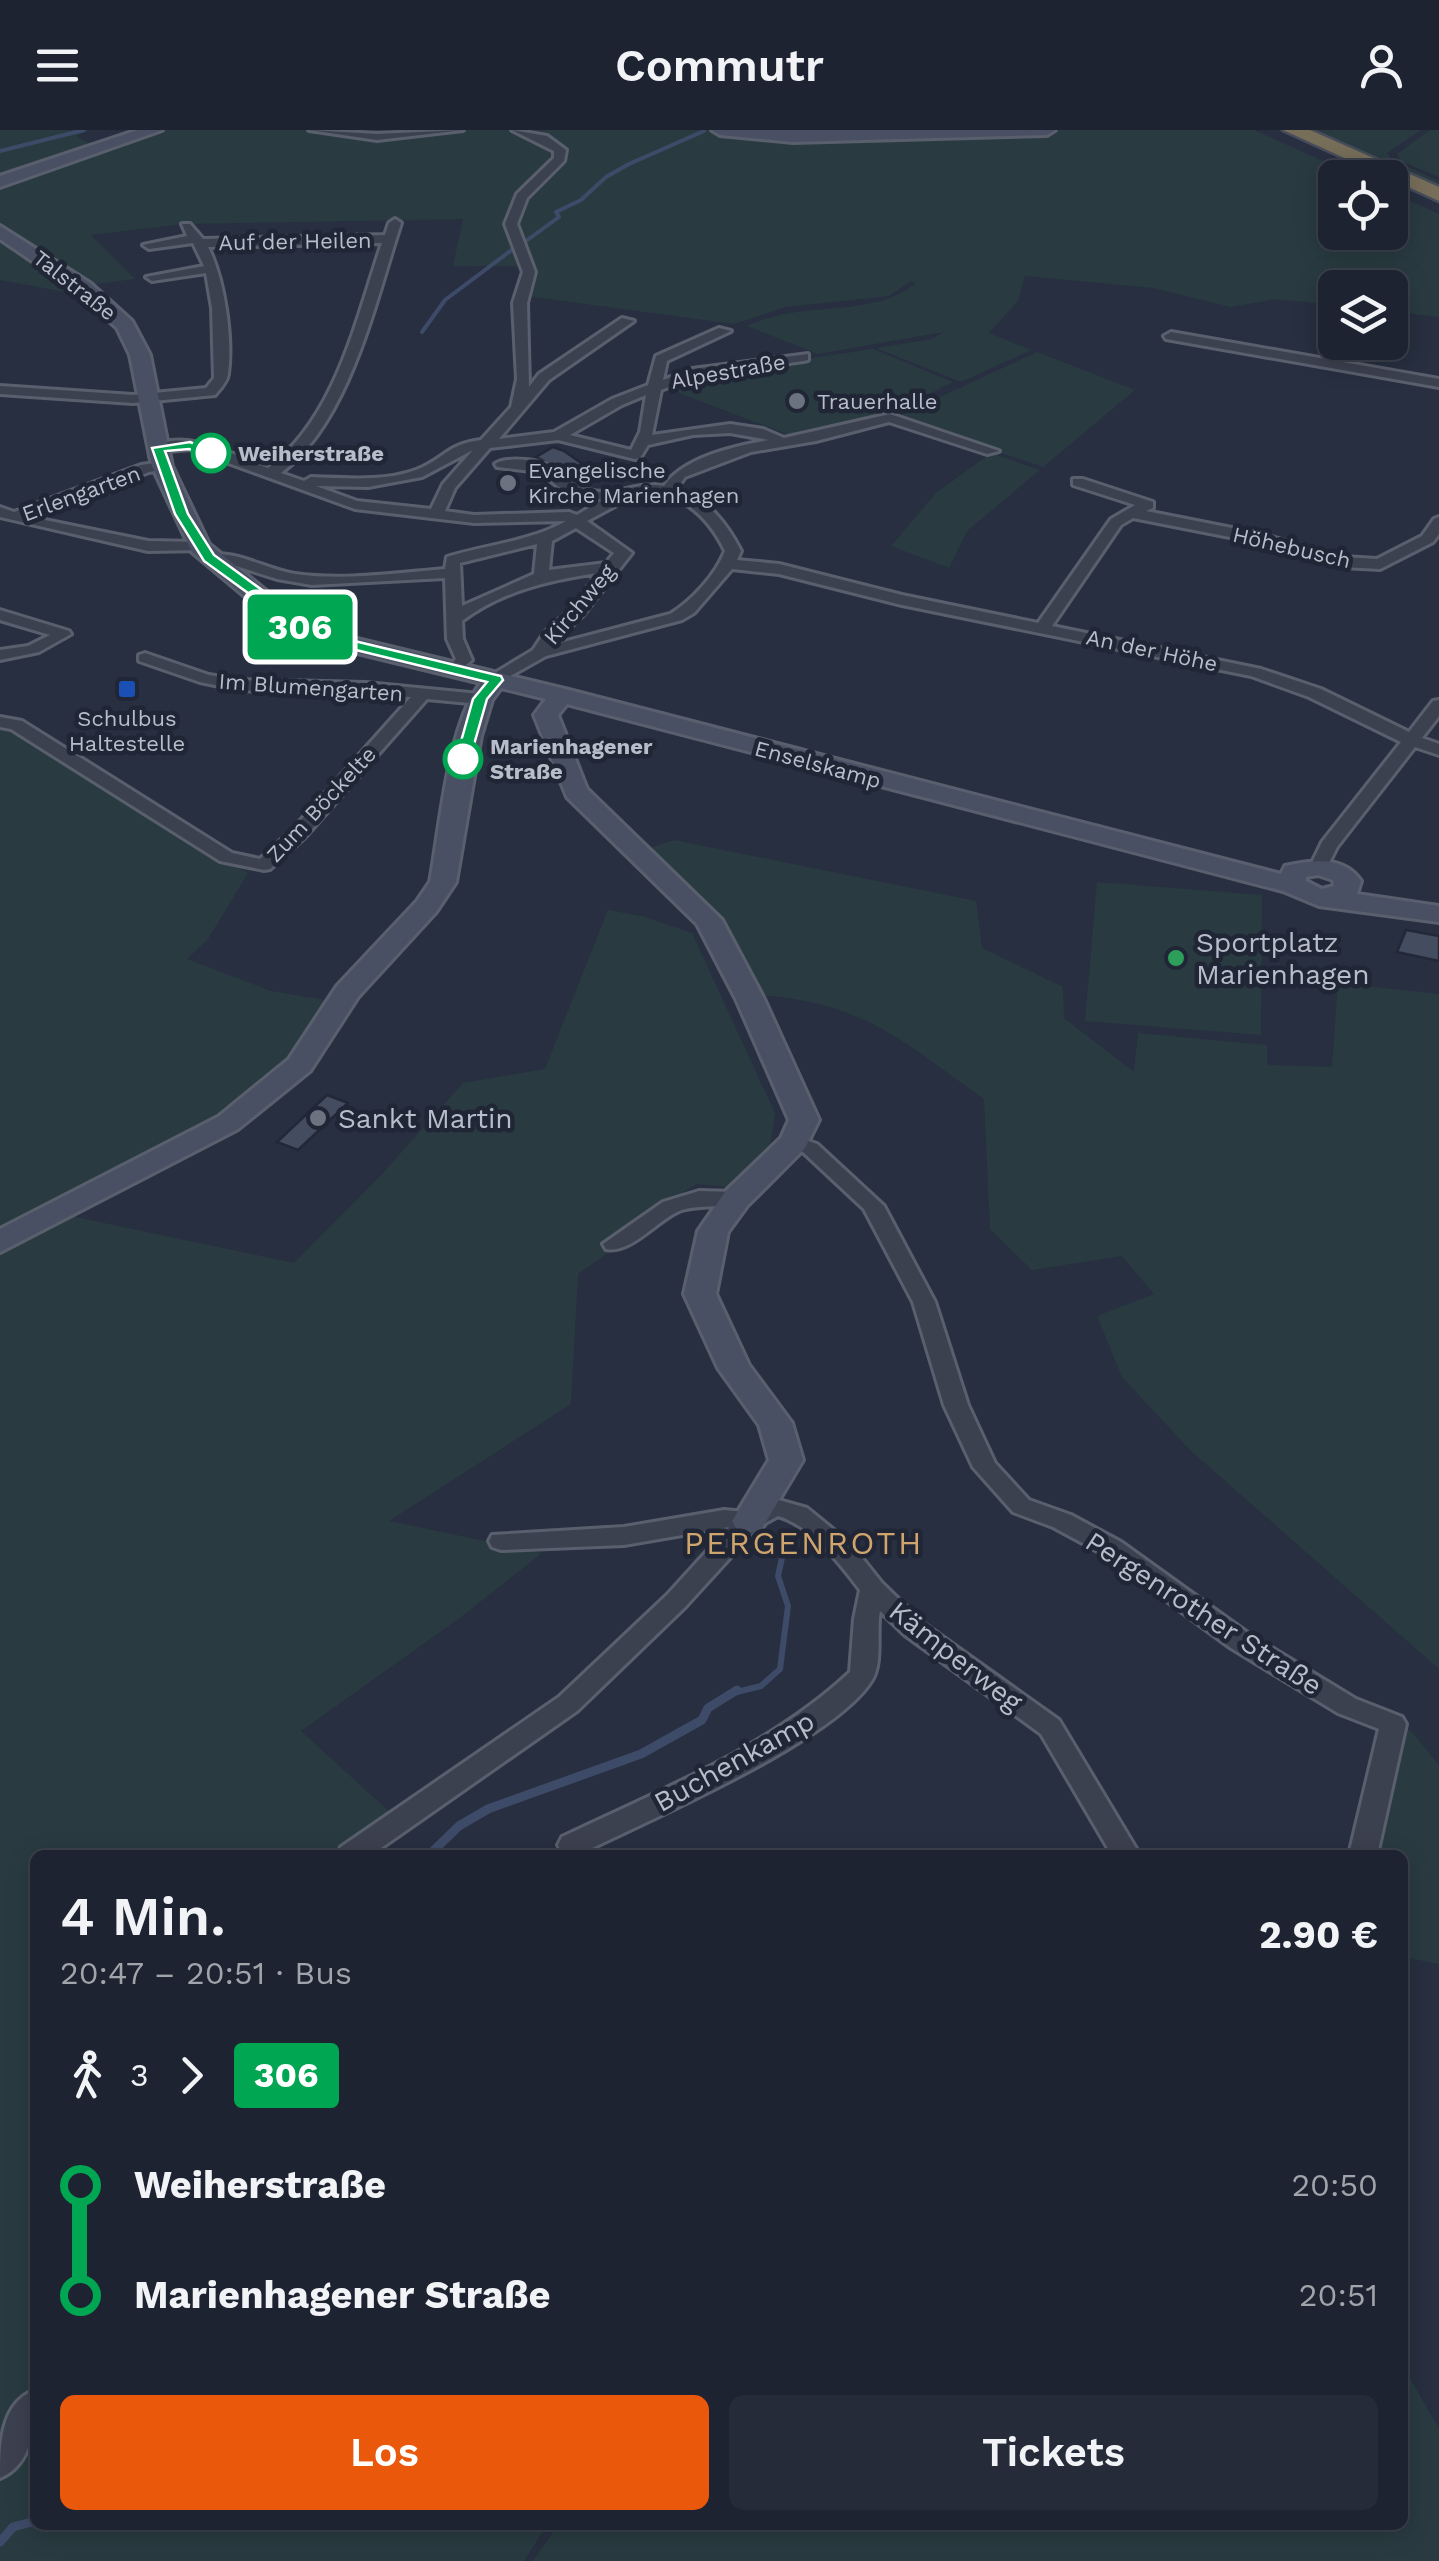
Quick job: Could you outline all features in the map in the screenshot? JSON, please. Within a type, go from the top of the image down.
[{"type":"highway","points":[[1269,130],[1439,194]]},
{"type":"highway","points":[[1292,130],[1343,160]]},
{"type":"highway","points":[[1408,192],[1439,206]]},
{"type":"main road","points":[[0,182],[154,130]]},
{"type":"main road","points":[[720,130],[812,137],[1047,130]]},
{"type":"main road","name":"Talstraße","points":[[0,230],[83,286],[132,335],[140,355],[160,457],[204,552],[316,636],[454,670],[488,689]]},
{"type":"main road","points":[[0,1242],[228,1122],[268,1094],[300,1064],[347,992],[428,906],[443,882],[463,761],[488,689]]},
{"type":"main road","name":"Enselskamp","points":[[488,689],[561,696],[1140,847],[1302,875],[1332,869],[1340,889],[1436,913]]},
{"type":"main road","points":[[561,696],[546,715],[576,792],[709,920],[804,1120],[794,1142],[736,1199],[713,1231],[700,1294],[734,1368],[775,1424],[786,1460],[749,1520]]},
{"type":"street","points":[[315,130],[377,137],[457,130]]},
{"type":"street","points":[[437,514],[448,486],[518,408],[524,379],[520,303],[530,272],[511,224],[521,196],[560,159],[560,150],[553,143],[518,130]]},
{"type":"street","points":[[270,474],[280,470],[306,438],[336,392],[396,222]]},
{"type":"street","name":"Auf der Heilen","points":[[149,245],[194,236],[389,239]]},
{"type":"street","name":"Auf der Heilen","points":[[150,399],[195,396],[218,385],[214,268],[194,236]]},
{"type":"street","name":"Auf der Heilen","points":[[152,278],[214,268]]},
{"type":"street","points":[[518,408],[526,406],[544,377],[627,321]]},
{"type":"street","points":[[558,436],[651,386],[661,359],[724,331]]},
{"type":"street","points":[[1171,336],[1439,382]]},
{"type":"street","name":"Alpestraße","points":[[640,488],[639,448],[654,413],[651,386],[692,374],[803,358]]},
{"type":"street","points":[[0,390],[32,395],[150,399]]},
{"type":"street","points":[[670,488],[680,474],[748,448],[890,418],[992,451]]},
{"type":"street","points":[[288,482],[368,483],[422,472],[462,448],[558,436],[639,448],[675,433],[737,431],[771,436],[783,442]]},
{"type":"street","points":[[160,457],[190,446],[354,506],[474,519],[559,515],[578,520]]},
{"type":"street","name":"Erlengarten","points":[[5,517],[146,468],[160,457]]},
{"type":"street","points":[[502,464],[543,468],[568,487],[613,499]]},
{"type":"street","points":[[1044,626],[1116,522],[1148,505],[1078,482]]},
{"type":"street","points":[[5,517],[148,546],[204,552],[302,579],[362,580],[452,566],[486,549],[544,539],[640,488],[680,490],[716,521],[733,551],[728,564],[688,610],[676,617],[540,654],[488,689]]},
{"type":"street","name":"Höhebusch","points":[[1131,514],[1257,538],[1342,562],[1380,564],[1428,539],[1439,522]]},
{"type":"street","points":[[474,519],[476,540],[486,549]]},
{"type":"street","name":"Kirchweg","points":[[540,654],[542,645],[580,610],[607,567],[624,553],[578,520]]},
{"type":"street","points":[[541,576],[544,539]]},
{"type":"street","name":"An der Höhe","points":[[728,564],[779,569],[902,600],[1255,672],[1316,693],[1439,750]]},
{"type":"street","points":[[452,566],[452,620],[464,660],[454,670]]},
{"type":"street","points":[[452,620],[472,606],[541,576],[607,567]]},
{"type":"street","points":[[0,615],[64,634],[47,645],[0,655]]},
{"type":"street","name":"Im Blumengarten","points":[[144,658],[206,680],[239,685],[366,688],[421,696],[488,689]]},
{"type":"street","name":"Zum Böckelte","points":[[0,722],[16,725],[226,857],[264,866],[299,833],[421,696]]},
{"type":"street","points":[[1302,875],[1439,705]]},
{"type":"street","name":"Pergenrother Straße","points":[[794,1142],[810,1148],[873,1206],[924,1302],[956,1405],[985,1466],[1020,1506],[1062,1521],[1112,1548],[1240,1641],[1347,1706],[1394,1724],[1363,1850]]},
{"type":"street","points":[[614,1244],[676,1203],[694,1196],[736,1199]]},
{"type":"street","name":"Kämperweg","points":[[502,1541],[624,1536],[724,1518],[749,1520],[775,1507],[799,1514],[842,1550],[873,1589],[914,1629],[1050,1728],[1123,1850]]},
{"type":"street","points":[[359,1850],[568,1704],[676,1602],[749,1520]]},
{"type":"street","name":"Buchenkamp","points":[[572,1845],[740,1764],[821,1714],[862,1676],[866,1620],[873,1589]]},
{"type":"street","points":[[0,2462],[30,2414]]},
{"type":"shaded area","points":[[0,130],[90,130],[76,136],[90,144],[127,132],[124,130],[1254,130],[1321,160],[1318,160],[1318,250],[1408,250],[1408,200],[1439,214],[1439,317],[1408,313],[1408,270],[1318,270],[1318,303],[1276,299],[1231,307],[1153,288],[1025,276],[1018,301],[989,333],[1031,350],[961,382],[876,348],[932,339],[944,332],[818,354],[747,326],[790,313],[877,302],[915,284],[911,281],[889,296],[786,307],[734,324],[526,296],[530,266],[519,239],[524,266],[453,266],[463,219],[183,224],[91,235],[135,279],[88,285],[0,226]]},
{"type":"shaded area","points":[[1309,130],[1421,130],[1387,153],[1393,160],[1376,160]]},
{"type":"shaded area","points":[[1430,130],[1439,130],[1439,177],[1408,164],[1408,160],[1400,160],[1397,154]]},
{"type":"shaded area","points":[[1408,167],[1439,181],[1439,188],[1408,174]]},
{"type":"shaded area","points":[[0,237],[82,295],[0,280]]},
{"type":"shaded area","points":[[873,349],[953,382],[893,412],[797,438],[661,386],[695,375]]},
{"type":"shaded area","points":[[1037,352],[1135,390],[1043,467],[897,417]]},
{"type":"shaded area","points":[[991,453],[1040,470],[967,531],[949,568],[891,546],[936,493]]},
{"type":"shaded area","points":[[0,726],[12,728],[197,847],[248,873],[208,939],[187,959],[271,991],[332,1001],[292,1061],[207,1126],[0,1236]]},
{"type":"shaded area","points":[[674,840],[976,901],[982,948],[1063,987],[1064,1018],[1134,1072],[1138,1033],[1267,1045],[1267,1065],[1332,1067],[1338,983],[1439,994],[1439,1669],[1190,1450],[1122,1377],[1097,1316],[1154,1294],[1122,1256],[1032,1270],[990,1229],[984,1099],[904,1042],[854,1016],[795,999],[758,995],[641,851]]},
{"type":"shaded area","name":"Sportplatz Marienhagen","points":[[1097,882],[1262,895],[1261,1035],[1085,1021]]},
{"type":"shaded area","points":[[608,910],[642,916],[692,933],[775,1113],[770,1148],[729,1187],[696,1184],[609,1243],[615,1248],[578,1274],[571,1404],[389,1521],[542,1553],[461,1617],[301,1731],[393,1815],[349,1850],[30,1850],[30,2530],[544,2530],[524,2561],[0,2561],[0,1249],[66,1215],[294,1263],[383,1173],[463,1083],[545,1069]]},
{"type":"shaded area","points":[[1396,1729],[1410,1730],[1439,1765],[1439,1964],[1408,1958],[1408,1850],[1367,1850]]},
{"type":"shaded area","points":[[1408,2375],[1439,2429],[1439,2561],[533,2561],[555,2530],[1408,2530]]},
{"type":"building","points":[[553,447],[584,465],[563,471],[536,457]]},
{"type":"building","points":[[1406,930],[1439,936],[1439,961],[1397,952]]},
{"type":"building","name":"Sankt Martin","points":[[327,1095],[348,1103],[298,1150],[277,1142]]},
{"type":"waterway","points":[[0,151],[84,130]]},
{"type":"waterway","points":[[526,241],[559,217],[556,212],[581,200],[606,177],[704,131]]},
{"type":"waterway","points":[[422,332],[445,300],[513,249]]},
{"type":"waterway","points":[[733,1693],[761,1686],[780,1669],[788,1606],[778,1576],[783,1553]]},
{"type":"waterway","points":[[434,1850],[459,1826],[488,1809],[641,1754],[702,1720],[708,1708],[737,1690]]},
{"type":"waterway","points":[[0,2542],[13,2527],[30,2522]]},
{"type":"bus line","name":"306","points":[[211,453],[190,446],[158,448],[182,514],[209,558],[294,624],[316,636],[496,680],[480,699],[463,759]]},
{"type":"place","name":"Trauerhalle","points":[[797,401]]},
{"type":"place","name":"Weiherstraße","points":[[211,453]]},
{"type":"place","name":"Evangelische Kirche Marienhagen","points":[[508,483]]},
{"type":"place","name":"Schulbus Haltestelle","points":[[127,689]]},
{"type":"place","name":"Marienhagener Straße","points":[[463,759]]},
{"type":"place","name":"Sportplatz Marienhagen","points":[[1176,958]]},
{"type":"place","name":"Sankt Martin","points":[[318,1118]]},
{"type":"district","name":"PERGENROTH","points":[[804,1543]]}]
